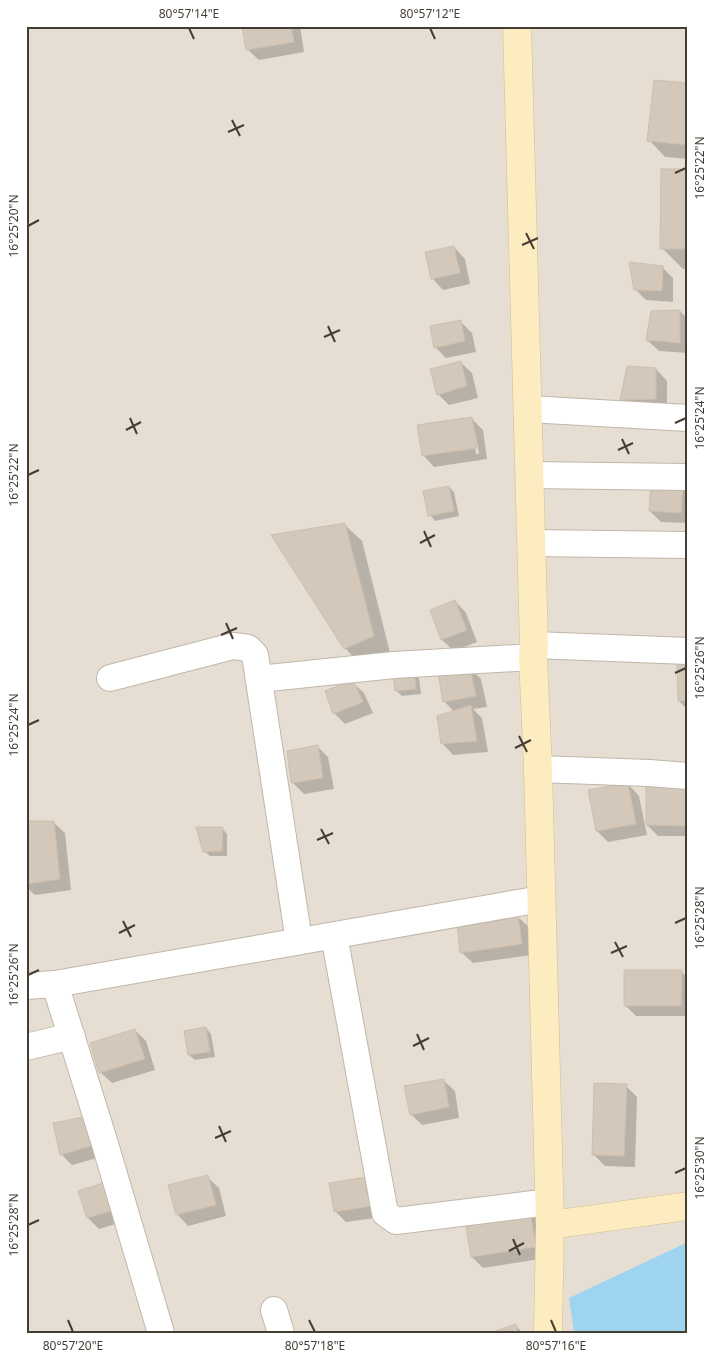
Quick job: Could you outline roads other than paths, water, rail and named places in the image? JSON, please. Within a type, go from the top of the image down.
[{"type":"main road","points":[[517,26],[549,1214],[548,1333]]},
{"type":"main road","points":[[549,1214],[688,1206]]},
{"type":"street","points":[[528,409],[688,418]]},
{"type":"street","points":[[529,474],[688,477]]},
{"type":"street","points":[[532,543],[688,545]]},
{"type":"street","points":[[110,678],[233,646],[248,648],[255,655],[299,941]]},
{"type":"street","points":[[259,679],[534,651],[688,651]]},
{"type":"street","points":[[538,769],[688,776]]},
{"type":"street","points":[[26,986],[56,984],[541,899]]},
{"type":"street","points":[[334,935],[385,1213],[396,1221],[549,1214]]},
{"type":"street","points":[[56,984],[161,1333]]},
{"type":"street","points":[[26,1048],[72,1036]]},
{"type":"water","points":[[688,1242],[688,1333],[574,1333],[569,1298]]}]
